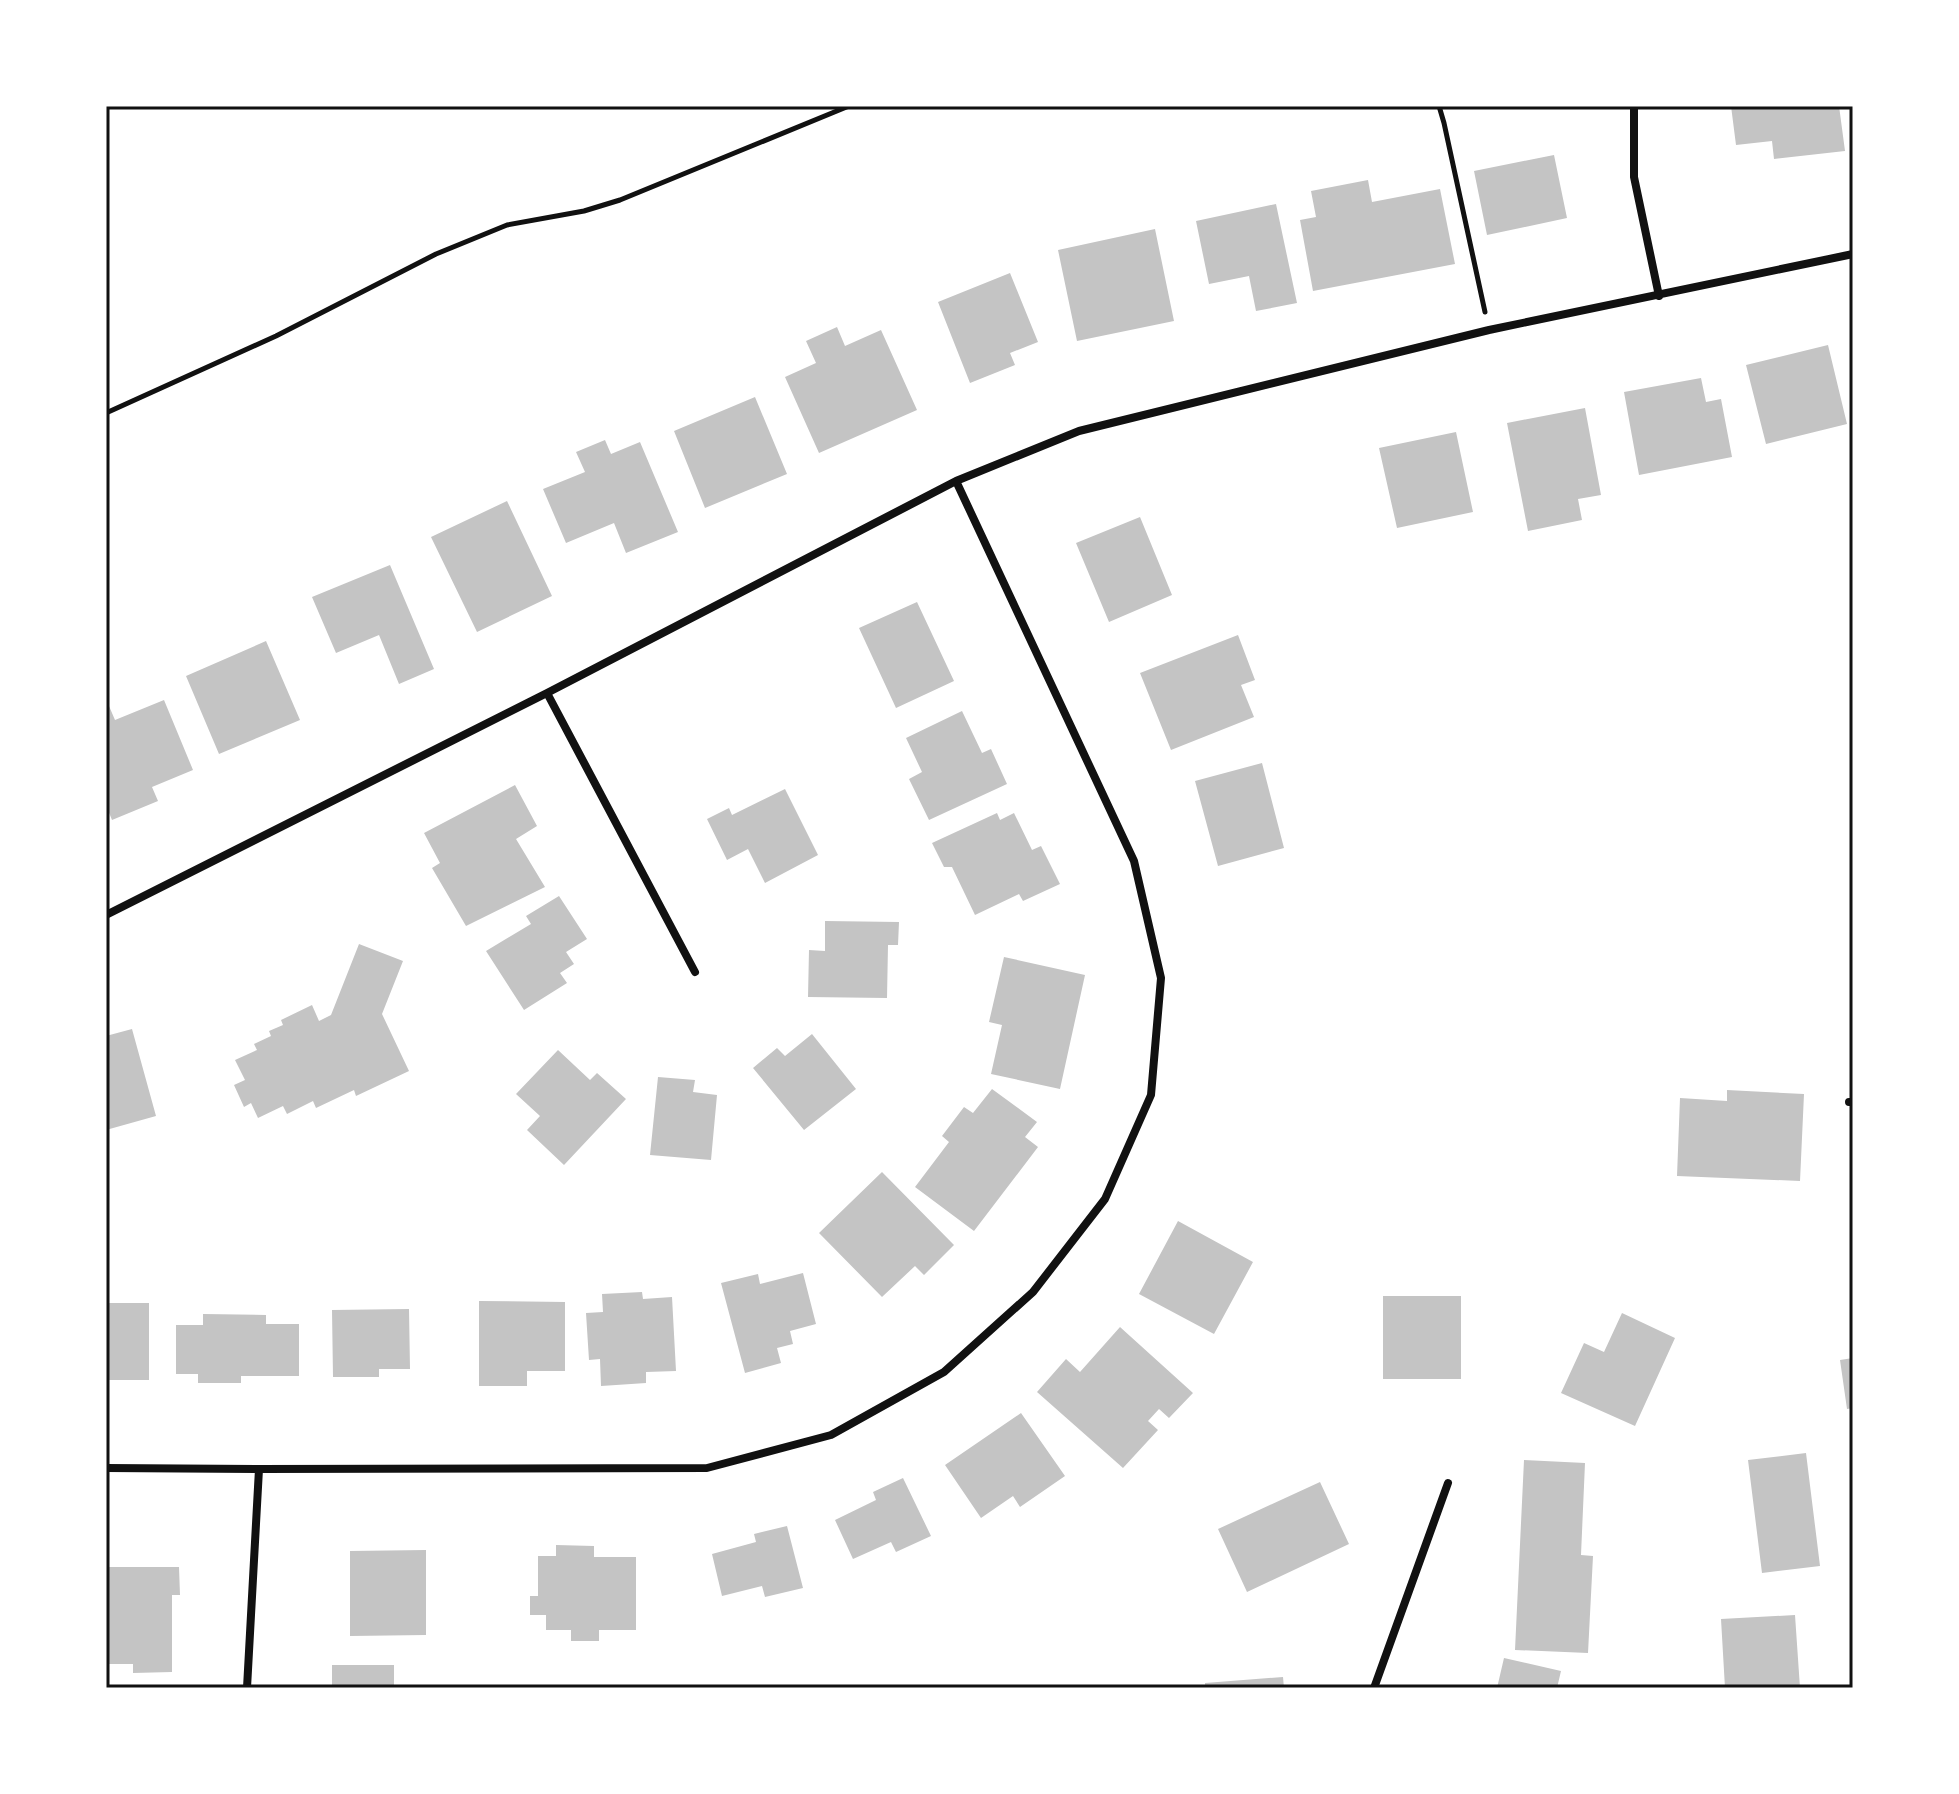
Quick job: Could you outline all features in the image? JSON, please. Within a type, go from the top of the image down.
[{"type":"street","points":[[1634,106],[1634,177],[1659,296]]},
{"type":"street","points":[[106,915],[547,693],[956,481],[1079,431],[1489,330],[1853,254]]},
{"type":"street","points":[[106,1468],[707,1468],[831,1435],[944,1372],[1033,1292],[1105,1199],[1151,1095],[1161,978],[1134,861],[956,481]]},
{"type":"street","points":[[547,693],[695,972]]},
{"type":"street","points":[[247,1688],[259,1469]]},
{"type":"street","points":[[1374,1688],[1448,1483]]},
{"type":"path","points":[[106,413],[276,336],[450,248],[507,225],[584,211],[620,200],[849,106]]},
{"type":"path","points":[[1439,106],[1489,330]]},
{"type":"building","points":[[1731,106],[1839,106],[1845,151],[1774,159],[1772,141],[1736,145]]},
{"type":"building","points":[[1554,155],[1567,218],[1487,235],[1474,171]]},
{"type":"building","points":[[1368,180],[1372,202],[1440,189],[1455,264],[1313,291],[1300,220],[1316,217],[1311,191]]},
{"type":"building","points":[[1276,204],[1297,303],[1256,311],[1249,276],[1209,284],[1196,221]]},
{"type":"building","points":[[1155,229],[1174,321],[1077,341],[1058,250]]},
{"type":"building","points":[[1010,273],[1038,342],[1010,353],[1015,365],[970,383],[938,302]]},
{"type":"building","points":[[837,327],[845,346],[881,330],[917,410],[819,453],[785,377],[816,363],[806,341]]},
{"type":"building","points":[[1828,345],[1847,424],[1766,444],[1746,365]]},
{"type":"building","points":[[1701,378],[1706,402],[1721,399],[1732,457],[1639,475],[1624,392]]},
{"type":"building","points":[[755,397],[787,474],[705,508],[674,431]]},
{"type":"building","points":[[1585,408],[1601,495],[1578,499],[1582,520],[1528,531],[1507,423]]},
{"type":"building","points":[[1456,432],[1473,512],[1397,528],[1379,448]]},
{"type":"building","points":[[605,440],[611,454],[640,442],[678,532],[626,553],[614,523],[566,543],[543,489],[585,472],[576,452]]},
{"type":"building","points":[[507,501],[552,596],[477,632],[431,537]]},
{"type":"building","points":[[1140,517],[1172,595],[1109,622],[1076,543]]},
{"type":"building","points":[[390,565],[434,669],[399,684],[379,635],[336,653],[312,597]]},
{"type":"building","points":[[917,602],[954,681],[896,708],[859,628]]},
{"type":"building","points":[[1238,635],[1255,680],[1241,685],[1254,717],[1171,750],[1140,673]]},
{"type":"building","points":[[266,641],[300,720],[219,754],[186,676]]},
{"type":"building","points":[[106,699],[115,720],[164,700],[193,770],[152,787],[158,801],[112,820],[106,805]]},
{"type":"building","points":[[962,711],[982,753],[991,749],[1007,784],[929,820],[909,779],[922,772],[906,738]]},
{"type":"building","points":[[1262,763],[1284,848],[1218,866],[1195,781]]},
{"type":"building","points":[[515,785],[537,826],[516,839],[545,887],[466,926],[432,868],[440,863],[424,833]]},
{"type":"building","points":[[785,789],[818,855],[765,883],[748,849],[727,860],[707,819],[729,808],[732,815]]},
{"type":"building","points":[[997,813],[1000,820],[1014,813],[1032,850],[1041,846],[1060,884],[1023,901],[1019,894],[975,915],[952,867],[944,867],[932,843]]},
{"type":"building","points":[[559,896],[587,939],[566,952],[574,964],[560,973],[567,983],[524,1010],[486,951],[531,924],[526,916]]},
{"type":"building","points":[[825,921],[899,922],[898,945],[888,945],[887,998],[808,997],[809,950],[825,951]]},
{"type":"building","points":[[359,944],[403,961],[382,1014],[409,1071],[356,1096],[354,1090],[316,1108],[313,1101],[287,1114],[283,1106],[258,1118],[251,1103],[244,1107],[234,1085],[245,1080],[235,1060],[257,1050],[254,1044],[271,1036],[269,1031],[283,1025],[281,1020],[312,1005],[319,1021],[331,1015]]},
{"type":"building","points":[[1004,957],[1085,975],[1060,1089],[991,1074],[1002,1025],[989,1022]]},
{"type":"building","points":[[132,1029],[156,1116],[106,1130],[106,1036]]},
{"type":"building","points":[[812,1034],[856,1089],[804,1130],[753,1068],[777,1048],[785,1056]]},
{"type":"building","points":[[558,1050],[590,1080],[597,1073],[626,1099],[564,1165],[527,1130],[540,1116],[516,1094]]},
{"type":"building","points":[[658,1077],[695,1080],[693,1092],[717,1095],[711,1160],[650,1155]]},
{"type":"building","points":[[992,1089],[1037,1122],[1025,1137],[1038,1147],[974,1231],[915,1187],[949,1142],[942,1136],[964,1107],[973,1113]]},
{"type":"building","points":[[1727,1090],[1804,1094],[1800,1181],[1677,1176],[1680,1098],[1727,1101]]},
{"type":"building","points":[[882,1172],[954,1245],[924,1275],[915,1266],[882,1297],[819,1233]]},
{"type":"building","points":[[1178,1221],[1253,1262],[1214,1334],[1139,1294]]},
{"type":"building","points":[[803,1273],[816,1324],[790,1331],[793,1344],[777,1348],[781,1363],[745,1373],[721,1283],[758,1274],[760,1284]]},
{"type":"building","points":[[642,1292],[643,1299],[672,1297],[676,1371],[646,1372],[646,1383],[601,1386],[600,1359],[589,1360],[586,1313],[603,1312],[602,1294]]},
{"type":"building","points":[[1383,1296],[1461,1296],[1461,1379],[1383,1379]]},
{"type":"building","points":[[479,1301],[565,1302],[565,1371],[527,1371],[527,1386],[479,1386]]},
{"type":"building","points":[[106,1303],[149,1303],[149,1380],[108,1380]]},
{"type":"building","points":[[409,1309],[410,1369],[379,1369],[379,1377],[333,1377],[332,1310]]},
{"type":"building","points":[[1622,1313],[1675,1338],[1635,1426],[1561,1393],[1584,1343],[1604,1352]]},
{"type":"building","points":[[203,1314],[266,1315],[266,1324],[299,1324],[299,1376],[241,1376],[241,1383],[198,1383],[198,1374],[176,1374],[176,1325],[203,1325]]},
{"type":"building","points":[[1120,1327],[1193,1393],[1169,1418],[1159,1409],[1148,1421],[1158,1430],[1123,1468],[1037,1392],[1066,1359],[1080,1372]]},
{"type":"building","points":[[1853,1358],[1853,1408],[1847,1409],[1840,1360]]},
{"type":"building","points":[[1021,1413],[1065,1476],[1020,1507],[1013,1496],[981,1518],[945,1465]]},
{"type":"building","points":[[1806,1453],[1820,1566],[1762,1573],[1748,1460]]},
{"type":"building","points":[[1524,1460],[1585,1463],[1581,1555],[1593,1556],[1588,1653],[1515,1650]]},
{"type":"building","points":[[903,1478],[931,1536],[896,1552],[891,1542],[853,1559],[835,1520],[876,1500],[873,1492]]},
{"type":"building","points":[[1320,1482],[1349,1544],[1247,1592],[1218,1529]]},
{"type":"building","points":[[787,1526],[803,1588],[765,1597],[762,1586],[722,1596],[712,1554],[756,1542],[754,1534]]},
{"type":"building","points":[[556,1545],[594,1546],[594,1557],[636,1557],[636,1630],[599,1630],[599,1641],[571,1641],[571,1630],[546,1630],[546,1615],[530,1615],[530,1596],[538,1596],[538,1556],[556,1556]]},
{"type":"building","points":[[426,1550],[426,1635],[350,1636],[350,1551]]},
{"type":"building","points":[[106,1567],[179,1567],[180,1595],[172,1595],[172,1672],[133,1673],[133,1664],[106,1664]]},
{"type":"building","points":[[1795,1615],[1800,1688],[1725,1688],[1721,1619]]},
{"type":"building","points":[[1504,1658],[1561,1671],[1557,1688],[1497,1688]]},
{"type":"building","points":[[332,1665],[394,1665],[394,1688],[332,1688]]},
{"type":"building","points":[[1283,1677],[1284,1688],[1205,1688],[1205,1683]]}]
